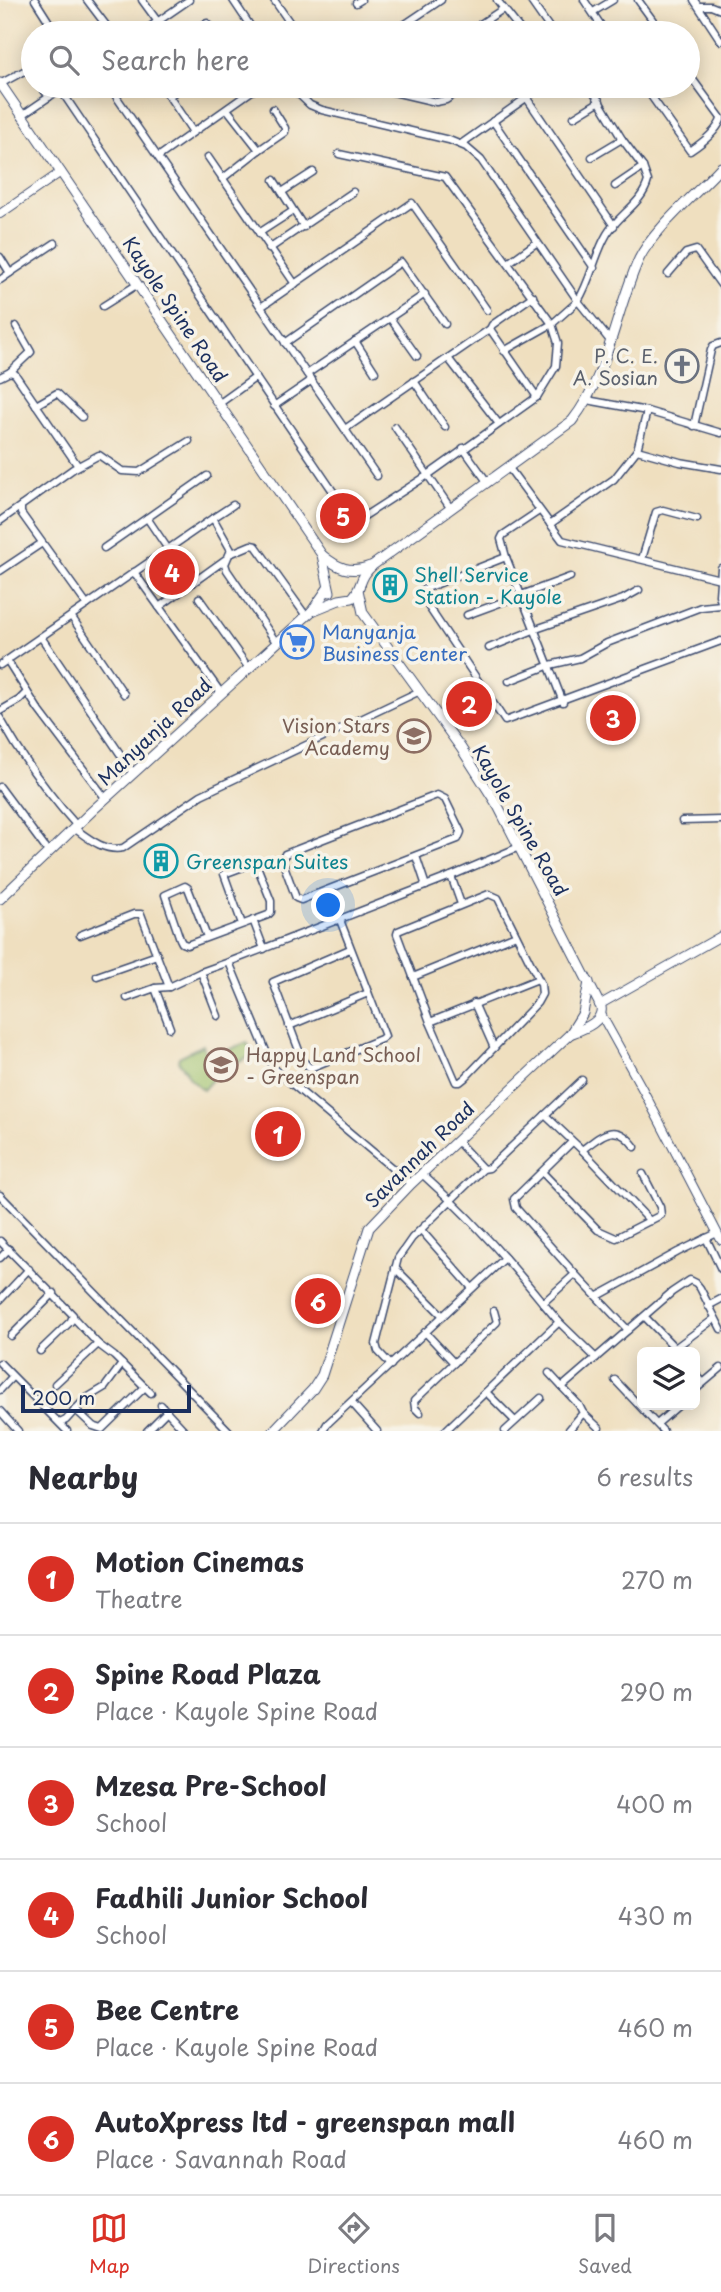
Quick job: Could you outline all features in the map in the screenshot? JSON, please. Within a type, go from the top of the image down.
[{"type":"main road","name":"Kayole Spine Road","points":[[0,84],[322,555]]},
{"type":"main road","points":[[312,611],[352,598],[364,573],[373,565],[567,426],[587,400],[611,342],[634,271],[646,248],[721,167]]},
{"type":"main road","points":[[322,555],[356,577],[363,613]]},
{"type":"main road","points":[[322,555],[332,596],[363,613]]},
{"type":"main road","points":[[328,586],[334,573],[373,565]]},
{"type":"main road","name":"Manyanja Road","points":[[0,899],[248,667],[312,611],[328,586]]},
{"type":"main road","name":"Kayole Spine Road","points":[[363,613],[477,772],[519,846],[599,1005]]},
{"type":"main road","points":[[584,1010],[590,1003],[599,1005],[602,1016],[592,1021],[587,1020],[584,1010],[589,982]]},
{"type":"main road","name":"Savannah Road","points":[[570,1034],[584,1010]]},
{"type":"main road","name":"Savannah Road","points":[[273,1431],[322,1376],[336,1338],[365,1237],[375,1220],[570,1034],[592,1021]]},
{"type":"street","points":[[35,0],[48,21]]},
{"type":"street","points":[[142,0],[157,21]]},
{"type":"street","points":[[159,21],[189,0]]},
{"type":"street","points":[[233,0],[247,21]]},
{"type":"street","points":[[274,0],[289,21]]},
{"type":"street","points":[[410,21],[441,0]]},
{"type":"street","points":[[497,0],[513,21]]},
{"type":"street","points":[[530,0],[542,21]]},
{"type":"street","points":[[584,0],[599,21]]},
{"type":"street","points":[[593,12],[613,0]]},
{"type":"street","points":[[638,0],[653,21]]},
{"type":"street","points":[[91,1],[104,21]]},
{"type":"street","points":[[696,3],[721,10]]},
{"type":"street","points":[[696,3],[721,41]]},
{"type":"street","points":[[485,21],[503,9]]},
{"type":"street","points":[[0,84],[21,73]]},
{"type":"street","points":[[653,98],[691,150],[707,135],[717,130],[721,119],[700,90]]},
{"type":"street","points":[[21,116],[48,98]]},
{"type":"street","points":[[70,98],[352,518],[363,517],[428,475],[537,397],[556,366],[558,343],[552,324],[533,296],[445,177],[339,154]]},
{"type":"street","points":[[117,98],[377,475]]},
{"type":"street","points":[[170,98],[193,132]]},
{"type":"street","points":[[158,157],[242,98]]},
{"type":"street","points":[[303,98],[322,110],[461,144],[481,160],[536,243],[611,342]]},
{"type":"street","points":[[419,98],[436,102],[449,98]]},
{"type":"street","points":[[461,144],[525,98]]},
{"type":"street","points":[[527,98],[614,226]]},
{"type":"street","points":[[504,351],[552,324],[578,300],[607,234],[630,210],[647,186],[643,167],[622,139],[598,98]]},
{"type":"street","points":[[574,117],[600,101]]},
{"type":"street","points":[[227,109],[259,150]]},
{"type":"street","points":[[222,179],[285,132],[273,109]]},
{"type":"street","points":[[493,121],[594,268]]},
{"type":"street","points":[[593,157],[622,139]]},
{"type":"street","points":[[208,157],[295,284]]},
{"type":"street","points":[[615,186],[643,167]]},
{"type":"street","points":[[0,214],[61,172]]},
{"type":"street","points":[[282,191],[313,172]]},
{"type":"street","points":[[274,180],[304,227]]},
{"type":"street","points":[[270,250],[353,192]]},
{"type":"street","points":[[261,307],[398,211],[414,203],[487,310]]},
{"type":"street","points":[[259,233],[293,211]]},
{"type":"street","points":[[0,280],[55,243]]},
{"type":"street","points":[[508,263],[536,243]]},
{"type":"street","points":[[668,274],[686,253],[696,250],[721,285]]},
{"type":"street","points":[[0,257],[10,273]]},
{"type":"street","points":[[285,343],[399,262],[405,264],[445,324]]},
{"type":"street","points":[[103,306],[138,284]]},
{"type":"street","points":[[275,405],[355,341],[425,294]]},
{"type":"street","points":[[345,429],[490,329],[533,296]]},
{"type":"street","points":[[390,318],[417,356]]},
{"type":"street","points":[[0,377],[10,372],[31,352],[16,326]]},
{"type":"street","points":[[490,329],[537,397]]},
{"type":"street","points":[[355,341],[375,372]]},
{"type":"street","points":[[694,426],[711,350],[713,346],[721,343]]},
{"type":"street","points":[[448,358],[499,424]]},
{"type":"street","points":[[10,372],[15,374],[78,466]]},
{"type":"street","points":[[220,403],[256,377]]},
{"type":"street","points":[[414,381],[445,427]]},
{"type":"street","points":[[36,405],[57,393],[82,417]]},
{"type":"street","points":[[587,400],[646,411],[721,433]]},
{"type":"street","points":[[550,524],[608,485],[637,450],[646,411]]},
{"type":"street","points":[[396,427],[451,509]]},
{"type":"street","points":[[0,521],[78,466],[99,455],[122,471],[139,472],[189,441]]},
{"type":"street","points":[[463,448],[488,483]]},
{"type":"street","points":[[637,450],[680,462],[721,469]]},
{"type":"street","points":[[509,468],[562,540],[720,579]]},
{"type":"street","points":[[104,548],[207,476]]},
{"type":"street","points":[[0,665],[233,505]]},
{"type":"street","points":[[21,506],[21,513],[87,605]]},
{"type":"street","points":[[539,510],[501,539],[563,702]]},
{"type":"street","points":[[642,559],[656,512],[663,510],[697,519]]},
{"type":"street","points":[[146,518],[168,549]]},
{"type":"street","points":[[213,518],[229,543],[230,555],[225,564],[227,570],[276,642]]},
{"type":"street","points":[[0,571],[43,543]]},
{"type":"street","points":[[159,607],[230,555],[251,545],[256,546],[304,613],[303,618]]},
{"type":"street","points":[[506,557],[422,590],[420,594],[505,722],[721,641]]},
{"type":"street","points":[[509,681],[550,665],[580,658],[607,643],[701,607],[721,604],[721,568]]},
{"type":"street","points":[[134,572],[221,693]]},
{"type":"street","points":[[467,615],[570,577]]},
{"type":"street","points":[[489,648],[623,599],[639,590]]},
{"type":"street","points":[[199,598],[248,667]]},
{"type":"street","points":[[71,616],[124,694]]},
{"type":"street","points":[[41,636],[131,770]]},
{"type":"street","points":[[7,660],[27,692],[106,799]]},
{"type":"street","points":[[0,718],[9,735],[75,827],[102,846],[114,850],[123,848],[201,795],[419,691]]},
{"type":"street","points":[[0,711],[27,692]]},
{"type":"street","points":[[0,787],[49,853]]},
{"type":"street","points":[[437,795],[441,796],[445,799],[461,837],[416,856],[301,900],[294,894],[282,860],[285,855],[437,795]]},
{"type":"street","points":[[682,821],[721,820]]},
{"type":"street","points":[[127,998],[155,988],[169,987],[201,972],[451,876],[519,846]]},
{"type":"street","points":[[416,856],[426,886]]},
{"type":"street","points":[[207,937],[188,888],[165,895],[182,943],[187,945],[242,925],[268,915],[271,907],[257,866],[251,863],[224,874],[242,925]]},
{"type":"street","points":[[451,876],[461,904]]},
{"type":"street","points":[[489,894],[498,898],[516,935],[542,990],[537,1003],[466,1078],[460,1083],[456,1082],[412,977],[398,931],[489,894]]},
{"type":"street","points":[[80,935],[134,914],[141,914],[169,987]]},
{"type":"street","points":[[253,920],[264,950]]},
{"type":"street","points":[[340,920],[385,1036],[310,1068],[304,1065],[274,986],[275,980],[350,949]]},
{"type":"street","points":[[412,977],[516,935]]},
{"type":"street","points":[[599,1005],[721,936]]},
{"type":"street","points":[[97,976],[157,955]]},
{"type":"street","points":[[229,962],[274,1069],[411,1184]]},
{"type":"street","points":[[201,972],[218,1016]]},
{"type":"street","points":[[430,1022],[538,978]]},
{"type":"street","points":[[155,988],[170,1028]]},
{"type":"street","points":[[289,1026],[368,993]]},
{"type":"street","points":[[474,1003],[494,1048]]},
{"type":"street","points":[[598,1296],[706,1238],[719,1237],[602,1016]]},
{"type":"street","points":[[391,1365],[378,1351],[376,1344],[402,1250],[483,1169],[489,1168],[582,1080]]},
{"type":"street","points":[[545,1115],[650,1221]]},
{"type":"street","points":[[582,1150],[614,1131],[626,1135],[635,1147]]},
{"type":"street","points":[[457,1141],[483,1169]]},
{"type":"street","points":[[572,1142],[517,1194],[513,1204],[628,1330]]},
{"type":"street","points":[[542,1172],[591,1223],[611,1237],[621,1237],[658,1217],[661,1211],[643,1174]]},
{"type":"street","points":[[422,1174],[452,1201],[559,1322],[596,1358]]},
{"type":"street","points":[[0,1195],[229,1431]]},
{"type":"street","points":[[421,1230],[472,1288]]},
{"type":"street","points":[[706,1238],[721,1269]]},
{"type":"street","points":[[0,1241],[54,1293],[98,1344],[151,1393]]},
{"type":"street","points":[[0,1258],[9,1249]]},
{"type":"street","points":[[323,1431],[327,1424],[505,1258]]},
{"type":"street","points":[[395,1268],[443,1316]]},
{"type":"street","points":[[0,1300],[29,1269]]},
{"type":"street","points":[[543,1303],[575,1273]]},
{"type":"street","points":[[562,1387],[672,1292],[690,1280],[696,1283],[721,1329]]},
{"type":"street","points":[[11,1336],[54,1293]]},
{"type":"street","points":[[708,1306],[721,1299]]},
{"type":"street","points":[[420,1413],[415,1408],[414,1401],[497,1322],[494,1311]]},
{"type":"street","points":[[40,1352],[73,1317]]},
{"type":"street","points":[[645,1317],[670,1347]]},
{"type":"street","points":[[678,1347],[714,1319]]},
{"type":"street","points":[[445,1431],[559,1322]]},
{"type":"street","points":[[425,1332],[454,1363]]},
{"type":"street","points":[[55,1384],[98,1344]]},
{"type":"street","points":[[0,1363],[67,1431]]},
{"type":"street","points":[[60,1423],[85,1399],[105,1387],[122,1364]]},
{"type":"street","points":[[700,1385],[721,1368]]},
{"type":"street","points":[[549,1373],[599,1428]]},
{"type":"street","points":[[0,1390],[12,1377]]},
{"type":"street","points":[[700,1379],[703,1382]]},
{"type":"street","points":[[615,1380],[663,1431]]},
{"type":"street","points":[[75,1409],[93,1426],[102,1429],[145,1387]]},
{"type":"street","points":[[486,1392],[515,1421]]},
{"type":"street","points":[[505,1431],[541,1398]]},
{"type":"street","points":[[352,1403],[377,1431]]},
{"type":"street","points":[[161,1405],[185,1431]]},
{"type":"street","points":[[657,1424],[673,1410]]},
{"type":"street","points":[[147,1431],[167,1411]]},
{"type":"street","points":[[0,1412],[18,1431]]},
{"type":"street","points":[[568,1431],[583,1413]]},
{"type":"green space","points":[[247,1042],[253,1055],[218,1073],[203,1090],[188,1077],[178,1061],[179,1057],[203,1045],[207,1059]]},
{"type":"place","name":"P. C. E. A. Sosian","points":[[682,366]]},
{"type":"place","name":"Bee Centre","points":[[343,516]]},
{"type":"place","name":"Fadhili Junior School","points":[[172,572]]},
{"type":"place","name":"Shell Service Station - Kayole","points":[[390,585]]},
{"type":"place","name":"Manyanja Business Center","points":[[297,642]]},
{"type":"place","name":"Spine Road Plaza","points":[[469,704]]},
{"type":"place","name":"Mzesa Pre-School","points":[[613,718]]},
{"type":"place","name":"Vision Stars Academy","points":[[414,736]]},
{"type":"place","name":"Greenspan Suites","points":[[161,861]]},
{"type":"place","name":"Happy Land School - Greenspan","points":[[221,1065]]},
{"type":"place","name":"Motion Cinemas","points":[[278,1134]]},
{"type":"place","name":"AutoXpress ltd - greenspan mall","points":[[318,1301]]}]
